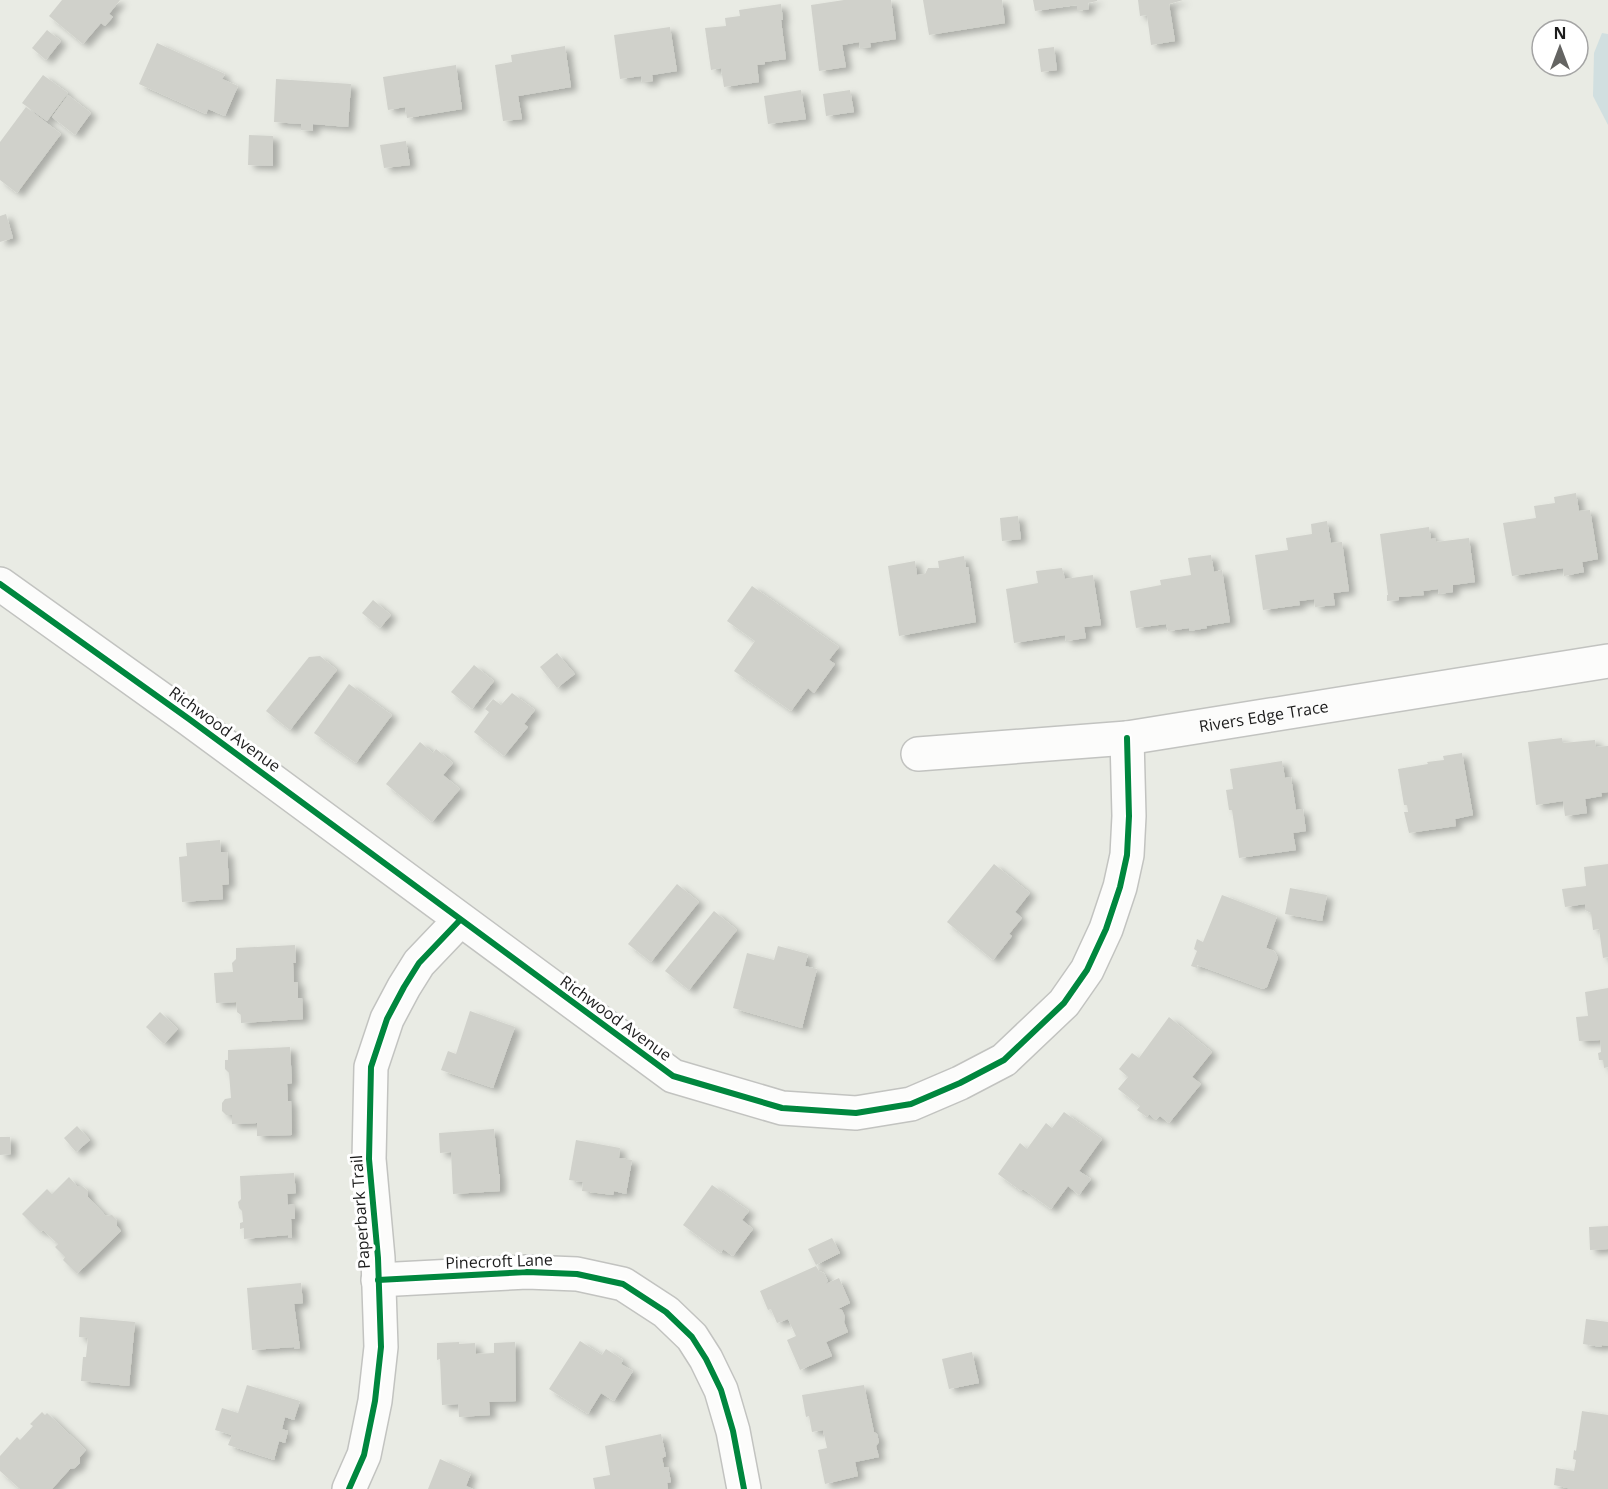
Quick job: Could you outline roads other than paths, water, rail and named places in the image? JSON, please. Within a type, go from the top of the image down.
[{"type":"street","name":"Richwood Avenue","points":[[0,584],[189,719],[673,1076],[782,1108],[856,1113],[911,1104],[960,1083],[1004,1060],[1064,1003],[1087,970],[1106,929],[1120,887],[1127,855],[1129,816],[1127,738]]},
{"type":"street","name":"Rivers Edge Trace","points":[[918,754],[1127,738],[1608,661]]},
{"type":"street","name":"Paperbark Trail","points":[[350,1489],[364,1455],[375,1401],[381,1347],[378,1258],[369,1159],[371,1067],[387,1019],[404,987],[419,963],[460,920]]},
{"type":"street","name":"Pinecroft Lane","points":[[378,1280],[527,1272],[577,1274],[622,1284],[666,1312],[692,1337],[706,1359],[721,1390],[733,1431],[744,1489]]}]
